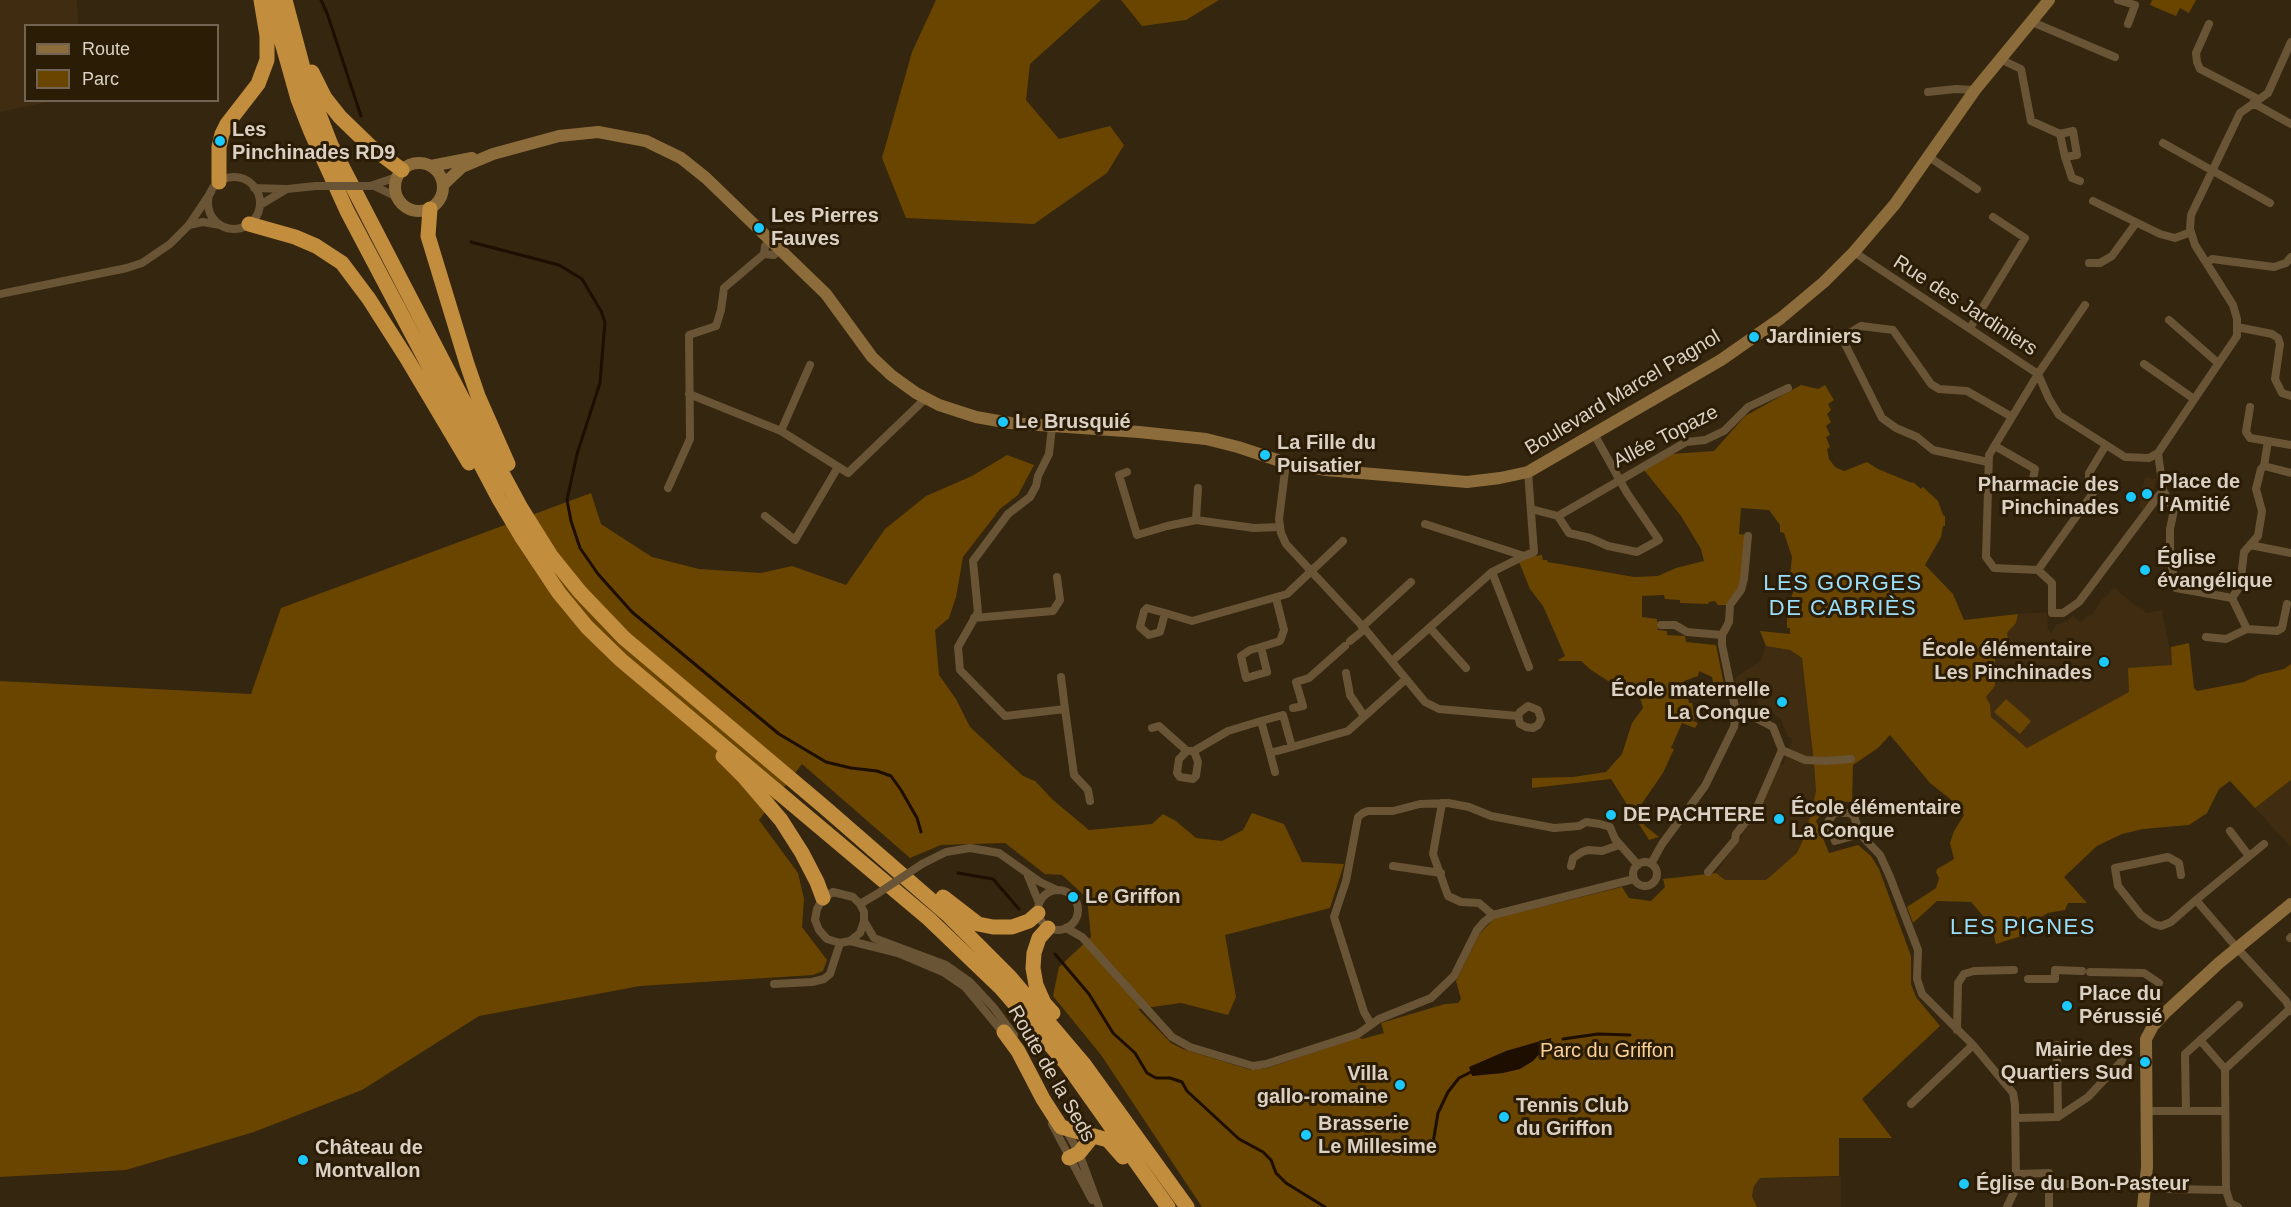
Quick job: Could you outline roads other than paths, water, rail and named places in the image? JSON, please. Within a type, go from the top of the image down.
[{"type":"highway","points":[[215,187],[222,134],[258,84],[267,60],[267,36],[261,0]]},
{"type":"highway","points":[[270,0],[311,132],[348,211],[499,499],[544,571]]},
{"type":"highway","points":[[285,0],[307,83],[331,145],[521,508],[551,556],[580,592],[624,638],[824,806],[947,914],[1010,977],[1083,1063],[1187,1207]]},
{"type":"highway","points":[[291,0],[312,72],[325,98],[359,136],[400,173]]},
{"type":"highway","points":[[430,209],[428,236],[478,396],[519,490],[545,537],[580,592]]},
{"type":"highway","points":[[249,225],[296,237],[316,246],[342,263],[355,278],[406,357],[493,503],[587,627],[653,687],[929,919],[1001,988],[1065,1062],[1168,1207]]},
{"type":"highway","points":[[653,687],[745,778],[781,820],[802,853],[823,898]]},
{"type":"highway","points":[[824,806],[883,847],[978,924],[1012,927],[1029,921],[1039,908]]},
{"type":"highway","points":[[1048,928],[1039,938],[1033,968],[1036,985],[1044,1003],[1114,1091],[1194,1207]]},
{"type":"highway","points":[[1004,1032],[1018,1051],[1061,1127],[1108,1140],[1161,1207]]},
{"type":"highway","points":[[1074,1156],[1092,1137]]},
{"type":"street","name":"Boulevard Marcel Pagnol","points":[[431,166],[494,154],[545,139],[578,133],[624,136],[645,141],[672,153],[694,167],[826,294],[872,357],[891,375],[926,398],[955,411],[976,417],[1052,427],[1206,439],[1286,463],[1326,470],[1458,482],[1500,478],[1528,472],[1721,360],[1781,318],[1824,282],[1854,252],[1895,204],[1975,90],[2049,0]]},
{"type":"street","points":[[2118,0],[2135,5],[2128,24]]},
{"type":"street","points":[[2032,22],[2115,57]]},
{"type":"street","points":[[2209,24],[2196,53],[2200,69],[2291,124]]},
{"type":"street","points":[[2161,477],[2149,458],[2158,453],[2237,336],[2233,305],[2195,245],[2191,232],[2191,215],[2240,113],[2268,93],[2291,42]]},
{"type":"street","points":[[2000,59],[2021,69],[2031,121],[2060,134],[2073,131],[2077,155],[2065,157]]},
{"type":"street","points":[[1928,92],[1956,89],[1975,90]]},
{"type":"street","points":[[2060,134],[2072,177],[2080,181]]},
{"type":"street","points":[[2163,143],[2270,203]]},
{"type":"street","name":"Boulevard Marcel Pagnol","points":[[443,185],[462,167],[494,154]]},
{"type":"street","points":[[1929,158],[1977,189]]},
{"type":"street","points":[[254,188],[372,186],[397,197],[415,211],[430,209],[440,199],[443,185],[442,178],[431,166],[416,163],[372,186]]},
{"type":"street","points":[[397,197],[395,183],[400,173]]},
{"type":"street","points":[[0,294],[127,268],[156,254],[189,225],[215,187],[234,177],[248,182],[258,194],[260,205],[257,216],[249,225],[234,229],[203,222],[189,225]]},
{"type":"street","points":[[215,187],[209,210],[220,225]]},
{"type":"street","points":[[260,205],[287,189]]},
{"type":"street","points":[[2093,201],[2160,234],[2175,238],[2191,232]]},
{"type":"street","points":[[1970,328],[2025,238],[1993,217]]},
{"type":"street","points":[[2089,263],[2100,262],[2112,256],[2136,223]]},
{"type":"street","points":[[668,488],[690,439],[689,335],[716,326],[722,310],[724,288],[764,254],[765,246],[771,240]]},
{"type":"street","points":[[764,254],[774,255],[781,249]]},
{"type":"street","name":"Rue des Jardiniers","points":[[1854,252],[2038,374],[2059,415],[2125,457],[2149,458]]},
{"type":"street","points":[[2206,263],[2212,259],[2274,267],[2286,263],[2291,257]]},
{"type":"street","points":[[2085,305],[2038,374],[1989,455],[1986,557],[1994,568],[2038,570],[2052,583],[2052,614],[2063,613],[2079,602],[2163,490]]},
{"type":"street","points":[[2169,320],[2218,363]]},
{"type":"street","points":[[1988,462],[1933,450],[1917,437],[1896,428],[1882,418],[1842,338],[1861,326],[1893,330],[1931,384],[1939,389],[1967,391],[2012,417]]},
{"type":"street","points":[[2237,327],[2272,334],[2278,338],[2280,344],[2275,379],[2282,393],[2291,396]]},
{"type":"street","points":[[781,431],[810,364]]},
{"type":"street","points":[[2144,364],[2194,399]]},
{"type":"street","name":"Allée Topaze","points":[[1558,516],[1618,479],[1686,442],[1705,440],[1724,431],[1748,407],[1788,388]]},
{"type":"street","points":[[689,394],[781,431],[848,473],[926,398]]},
{"type":"street","points":[[2250,407],[2246,432],[2250,438],[2291,445]]},
{"type":"street","points":[[1052,427],[1049,454],[1030,497],[1008,514],[973,561],[978,612],[958,647],[960,670],[1005,716],[1065,709]]},
{"type":"street","points":[[1531,509],[1558,516],[1569,533],[1590,538],[1608,546],[1637,552],[1659,540],[1618,479],[1593,434]]},
{"type":"street","points":[[2232,598],[2240,586],[2244,552],[2258,536],[2262,511],[2256,489],[2261,469],[2264,466],[2268,441]]},
{"type":"street","points":[[2038,570],[2093,493],[2089,488],[2089,474],[2106,445]]},
{"type":"street","points":[[1995,446],[2035,469],[2033,479]]},
{"type":"street","points":[[2158,453],[2163,490],[2174,510],[2170,529],[2170,558],[2176,588],[2232,598]]},
{"type":"street","points":[[2264,466],[2290,472],[2291,461]]},
{"type":"street","points":[[1286,463],[1280,508],[1280,527],[1286,544],[1364,628],[1425,702],[1439,709],[1518,716]]},
{"type":"street","points":[[765,516],[795,540],[838,467]]},
{"type":"street","points":[[1127,472],[1119,474],[1137,535],[1196,520],[1254,528],[1280,527]]},
{"type":"street","points":[[1392,661],[1492,572],[1534,552],[1528,472]]},
{"type":"street","points":[[1196,520],[1198,488]]},
{"type":"street","points":[[1425,524],[1524,556]]},
{"type":"street","points":[[1651,864],[1662,844],[1705,786],[1734,727],[1736,712],[1722,635],[1729,622],[1730,605],[1741,590],[1744,579],[1748,537]]},
{"type":"street","points":[[1165,613],[1192,621],[1287,594],[1343,540]]},
{"type":"street","points":[[2250,545],[2291,553]]},
{"type":"street","points":[[1492,572],[1529,667]]},
{"type":"street","points":[[974,618],[1053,611],[1060,600],[1057,577]]},
{"type":"street","points":[[1152,728],[1159,726],[1191,751],[1228,731],[1261,722],[1303,706],[1296,682],[1309,678],[1348,644],[1411,582]]},
{"type":"street","points":[[1261,647],[1280,642],[1284,630],[1276,598]]},
{"type":"street","points":[[2232,598],[2247,629]]},
{"type":"street","points":[[2206,637],[2226,639],[2247,629],[2277,631],[2282,628],[2288,604]]},
{"type":"street","points":[[1661,625],[1676,625],[1687,632],[1722,635]]},
{"type":"street","points":[[1430,628],[1466,668]]},
{"type":"street","points":[[1346,673],[1350,695],[1364,716]]},
{"type":"street","points":[[1061,677],[1074,775],[1089,790],[1090,801]]},
{"type":"street","points":[[1270,753],[1348,731],[1406,679]]},
{"type":"street","points":[[1287,711],[1292,747]]},
{"type":"street","points":[[1708,872],[1735,840],[1736,834],[1757,807],[1782,750],[1773,727],[1746,713],[1736,712]]},
{"type":"street","points":[[1261,722],[1275,772]]},
{"type":"street","points":[[1782,750],[1805,760],[1851,759]]},
{"type":"street","points":[[1371,1024],[1364,1012],[1334,917],[1348,870],[1359,817],[1368,811],[1393,811],[1420,804],[1442,803],[1469,807],[1491,816],[1554,828],[1579,826],[1586,822],[1600,824],[1610,827],[1619,845],[1638,866]]},
{"type":"street","points":[[1442,803],[1433,854],[1448,896],[1461,902],[1479,903],[1493,915]]},
{"type":"street","points":[[2230,831],[2249,856]]},
{"type":"street","points":[[1860,834],[1880,855],[1890,877],[1918,950],[1918,987],[1922,994],[1973,1045],[2013,1093],[2017,1174],[2015,1190],[2007,1207]]},
{"type":"street","points":[[2181,875],[2179,863],[2168,857],[2115,868],[2118,886],[2140,915],[2162,926],[2171,922],[2264,844]]},
{"type":"street","points":[[1571,866],[1572,858],[1582,852],[1610,850],[1619,845]]},
{"type":"street","points":[[860,904],[922,864],[946,852],[970,848],[999,854],[1021,867],[1026,873],[1043,924],[1048,928],[1054,930],[1066,928],[1071,925],[1077,915]]},
{"type":"street","points":[[1646,862],[1657,871],[1652,884],[1642,886],[1634,879],[1635,869],[1646,862]]},
{"type":"street","points":[[1393,866],[1441,873]]},
{"type":"street","points":[[1026,873],[1073,897],[1082,937]]},
{"type":"street","points":[[1066,928],[1082,937],[1172,1037],[1190,1047],[1254,1066],[1358,1034],[1379,1019],[1431,998],[1454,976],[1477,930],[1493,915],[1634,879]]},
{"type":"street","points":[[1039,908],[1046,895],[1057,890]]},
{"type":"street","points":[[833,892],[843,893],[853,897],[860,904],[864,912],[864,921],[860,933],[850,941],[840,943],[827,939],[819,930],[815,920],[817,909],[823,898],[833,892]]},
{"type":"street","points":[[2196,900],[2291,1009],[2225,1069]]},
{"type":"street","points":[[2144,1207],[2147,1167],[2146,1039],[2153,1026],[2167,1011],[2237,948],[2291,904]]},
{"type":"street","name":"Route de la Seds","points":[[864,921],[874,938],[946,965],[970,982],[1010,1027],[1066,1129],[1074,1156]]},
{"type":"street","name":"Route de la Seds","points":[[850,941],[898,953],[943,972],[965,987],[1004,1032],[1074,1156],[1098,1207]]},
{"type":"street","points":[[774,984],[813,982],[824,979],[830,974],[840,943]]},
{"type":"street","points":[[1957,1030],[1958,983],[1964,974],[1974,971],[2014,970]]},
{"type":"street","points":[[2028,979],[2055,980],[2055,970],[2144,973],[2159,983]]},
{"type":"street","points":[[2186,1111],[2185,1054],[2239,1005]]},
{"type":"street","points":[[2200,1040],[2225,1069],[2226,1190],[2229,1203],[2238,1207]]},
{"type":"street","points":[[1911,1104],[1973,1045]]},
{"type":"street","points":[[2057,1046],[2058,1117]]},
{"type":"street","points":[[2016,1118],[2058,1117],[2088,1098],[2121,1062],[2126,1051]]},
{"type":"street","points":[[2153,1111],[2225,1111]]},
{"type":"street","points":[[2147,1167],[2149,1207]]},
{"type":"street","points":[[2017,1174],[2049,1173],[2049,1207]]},
{"type":"street","points":[[2049,1184],[2093,1184]]},
{"type":"street","points":[[2166,1189],[2226,1190]]},
{"type":"waterway","points":[[321,0],[361,116]]},
{"type":"waterway","points":[[471,242],[559,265],[582,279],[601,311],[605,322],[600,383],[577,454],[567,500],[580,548],[598,574],[632,612],[779,734],[826,762],[877,771],[891,776],[917,818],[921,832]]},
{"type":"waterway","points":[[958,873],[993,879],[1019,909]]},
{"type":"waterway","points":[[1055,954],[1089,994],[1113,1033],[1135,1053],[1147,1073],[1156,1078],[1170,1078],[1182,1082],[1187,1091],[1239,1139],[1263,1152],[1271,1160],[1276,1173],[1286,1183],[1325,1207]]},
{"type":"waterway","points":[[1563,1039],[1598,1034],[1630,1035]]},
{"type":"waterway","points":[[1433,1143],[1438,1113],[1448,1092],[1459,1078],[1473,1071]]},
{"type":"place","name":"Les Pinchinades RD9","points":[[220,141]]},
{"type":"place","name":"Les Pierres Fauves","points":[[759,228]]},
{"type":"place","name":"Jardiniers","points":[[1754,337]]},
{"type":"place","name":"Le Brusquié","points":[[1003,422]]},
{"type":"place","name":"La Fille du Puisatier","points":[[1265,455]]},
{"type":"place","name":"Place de l'Amitié","points":[[2147,494]]},
{"type":"place","name":"Pharmacie des Pinchinades","points":[[2131,497]]},
{"type":"place","name":"Église évangélique","points":[[2145,570]]},
{"type":"place","name":"École élémentaire Les Pinchinades","points":[[2104,662]]},
{"type":"place","name":"École maternelle La Conque","points":[[1782,702]]},
{"type":"place","name":"DE PACHTERE","points":[[1611,815]]},
{"type":"place","name":"École élémentaire La Conque","points":[[1779,819]]},
{"type":"place","name":"Le Griffon","points":[[1073,897]]},
{"type":"place","name":"Place du Pérussié","points":[[2067,1006]]},
{"type":"place","name":"Mairie des Quartiers Sud","points":[[2145,1062]]},
{"type":"place","name":"Villa gallo-romaine","points":[[1400,1085]]},
{"type":"place","name":"Tennis Club du Griffon","points":[[1504,1117]]},
{"type":"place","name":"Brasserie Le Millesime","points":[[1306,1135]]},
{"type":"place","name":"Château de Montvallon","points":[[303,1160]]},
{"type":"place","name":"Église du Bon-Pasteur","points":[[1964,1184]]},
{"type":"district","name":"LES GORGES DE CABRIÈS","points":[[1843,596]]},
{"type":"district","name":"LES PIGNES","points":[[2023,928]]},
{"type":"park label","name":"Parc du Griffon","points":[[1607,1051]]}]
